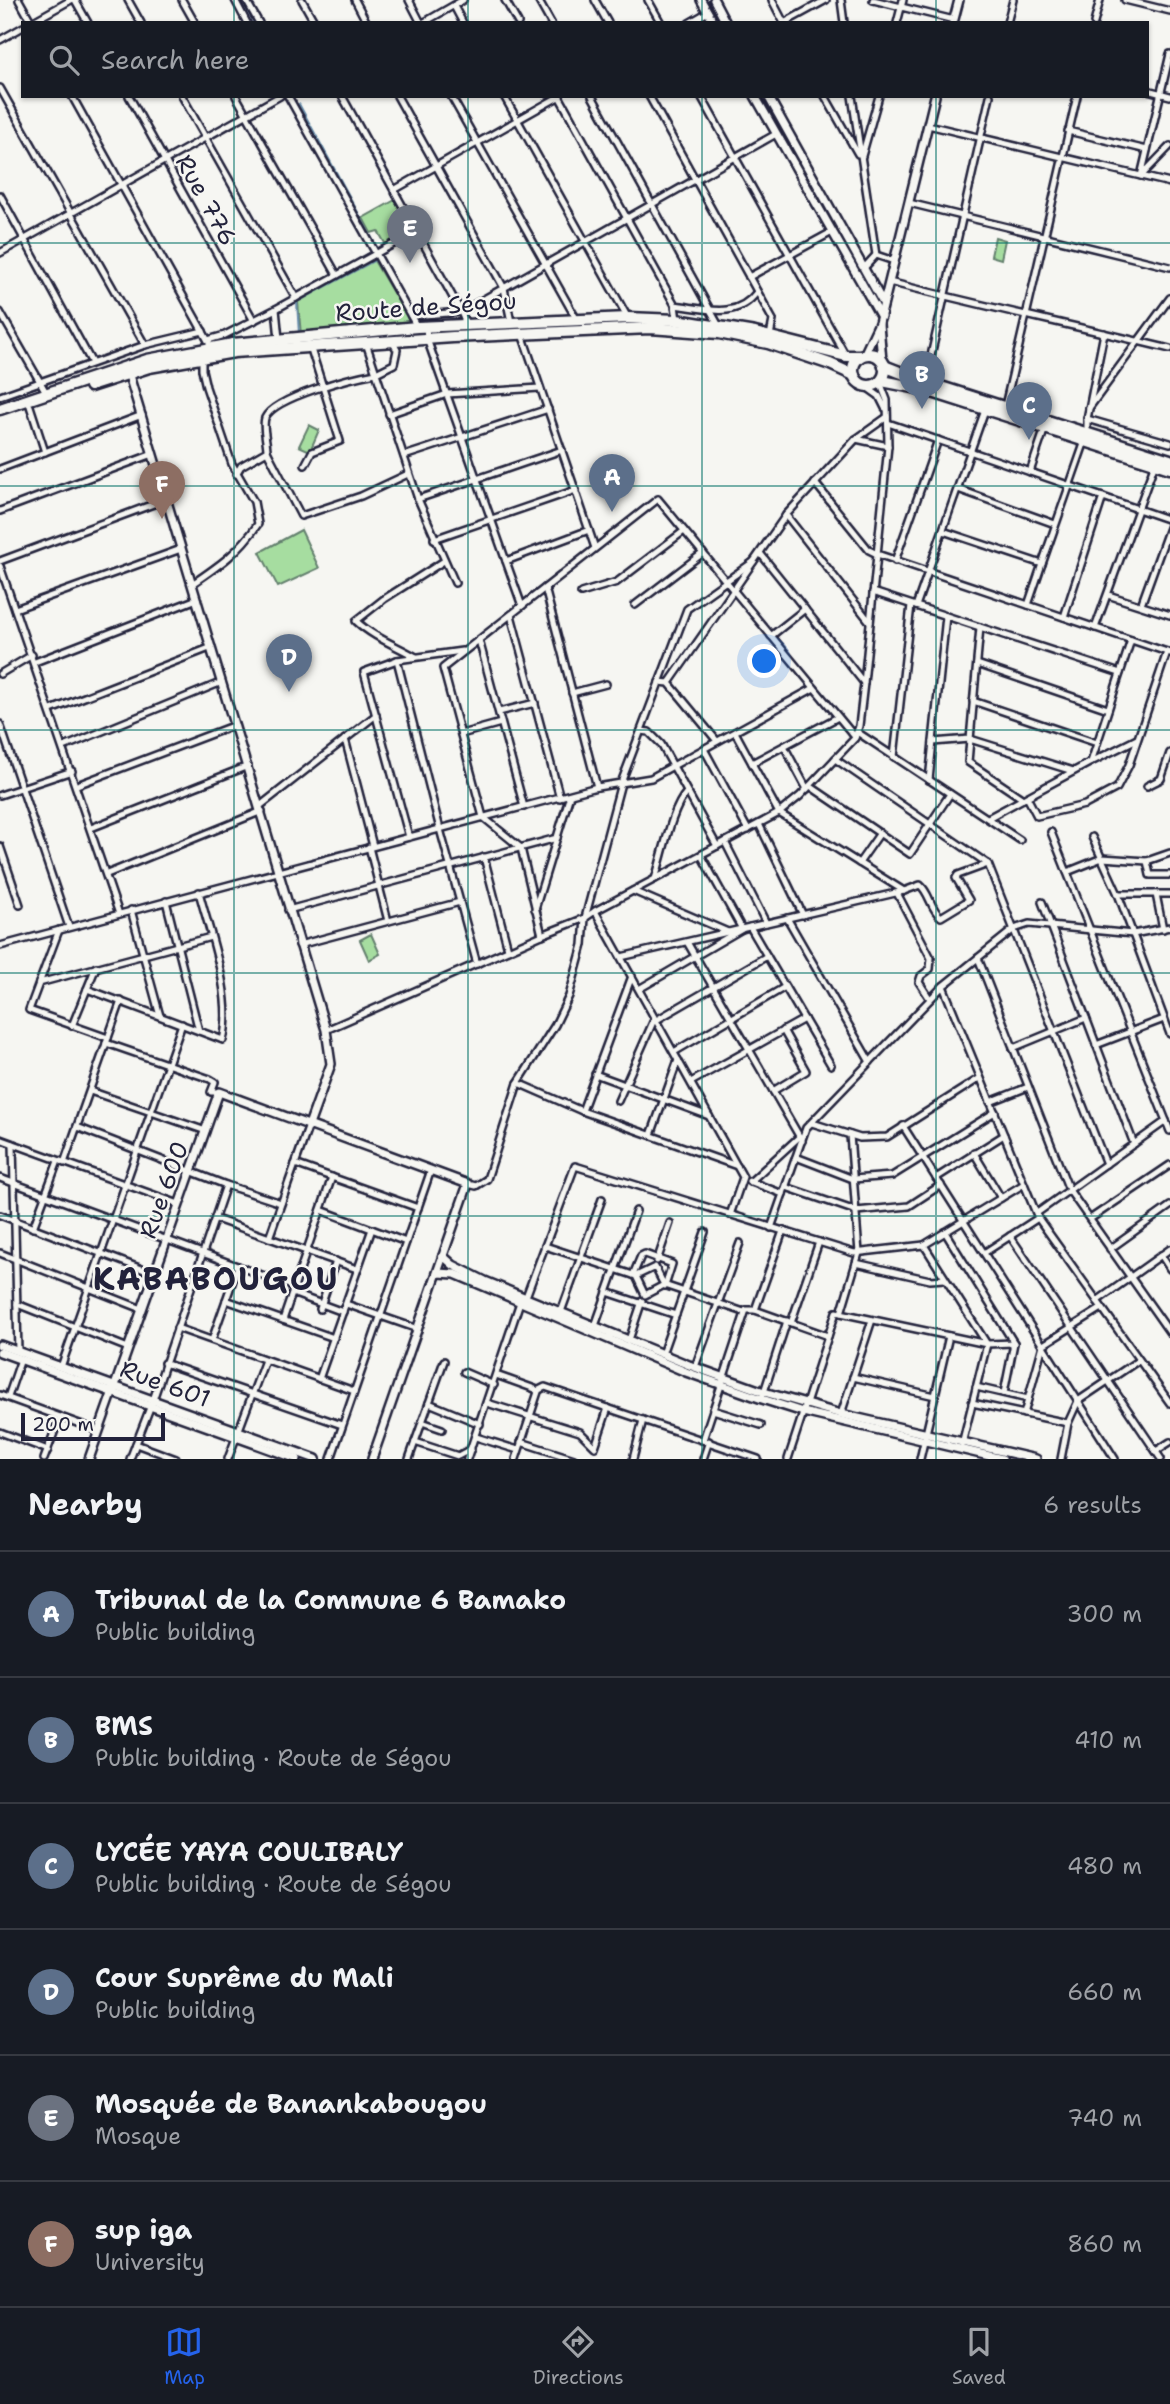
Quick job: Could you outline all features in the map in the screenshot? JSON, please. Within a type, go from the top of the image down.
[{"type":"highway","name":"Route de Ségou","points":[[0,409],[210,344],[421,326],[628,318],[677,320],[769,337],[846,356],[871,354],[883,363],[925,382],[1004,406],[1170,468]]},
{"type":"highway","name":"Route de Ségou","points":[[0,415],[127,369],[202,356],[366,342],[641,328],[719,333],[768,343],[830,364],[854,375],[856,380],[865,386],[871,387],[881,381],[923,389],[1045,428],[1170,460]]},
{"type":"highway","points":[[854,375],[854,364],[863,355]]},
{"type":"highway","points":[[881,381],[883,363]]},
{"type":"street","points":[[19,0],[30,21]]},
{"type":"street","points":[[35,21],[73,0],[87,21]]},
{"type":"street","points":[[128,0],[140,21]]},
{"type":"street","points":[[182,0],[194,21]]},
{"type":"street","points":[[235,0],[246,21]]},
{"type":"street","points":[[246,0],[258,21]]},
{"type":"street","points":[[302,0],[314,21]]},
{"type":"street","points":[[355,0],[366,21]]},
{"type":"street","points":[[409,0],[421,21]]},
{"type":"street","points":[[426,21],[462,0]]},
{"type":"street","points":[[505,0],[517,21]]},
{"type":"street","points":[[538,0],[550,21]]},
{"type":"street","points":[[595,0],[607,21]]},
{"type":"street","points":[[648,0],[660,21]]},
{"type":"street","points":[[701,0],[712,21]]},
{"type":"street","points":[[714,0],[725,21]]},
{"type":"street","points":[[772,0],[783,21]]},
{"type":"street","points":[[788,21],[826,0]]},
{"type":"street","points":[[841,0],[844,21]]},
{"type":"street","points":[[873,0],[902,3],[954,21],[959,0]]},
{"type":"street","points":[[1008,21],[1013,0]]},
{"type":"street","points":[[1095,21],[1100,0]]},
{"type":"street","points":[[1125,0],[1170,11]]},
{"type":"street","points":[[898,21],[902,3]]},
{"type":"street","points":[[454,6],[462,21]]},
{"type":"street","points":[[692,21],[708,12]]},
{"type":"street","points":[[0,40],[21,28]]},
{"type":"street","points":[[1141,176],[1170,54]]},
{"type":"street","points":[[0,88],[145,345]]},
{"type":"street","points":[[1149,91],[1170,96]]},
{"type":"street","points":[[73,98],[210,344],[417,231]]},
{"type":"street","name":"Rue 776","points":[[130,98],[254,321]]},
{"type":"street","points":[[183,98],[296,298]]},
{"type":"street","points":[[237,98],[337,275]]},
{"type":"street","points":[[0,253],[276,98]]},
{"type":"street","points":[[291,98],[411,316],[421,326],[427,339],[522,606]]},
{"type":"street","points":[[343,98],[466,324]]},
{"type":"street","points":[[398,98],[504,288],[511,322]]},
{"type":"street","points":[[452,98],[577,320]]},
{"type":"street","points":[[505,98],[628,318]]},
{"type":"street","points":[[394,190],[556,98]]},
{"type":"street","points":[[560,98],[675,305],[677,320]]},
{"type":"street","points":[[593,98],[719,327]]},
{"type":"street","points":[[650,98],[773,320],[769,337]]},
{"type":"street","points":[[702,98],[846,356]]},
{"type":"street","points":[[756,98],[880,320],[883,363]]},
{"type":"street","points":[[769,98],[884,303]]},
{"type":"street","points":[[826,98],[861,159]]},
{"type":"street","points":[[852,98],[876,255]]},
{"type":"street","points":[[861,159],[878,98]]},
{"type":"street","points":[[863,355],[880,320],[935,98]]},
{"type":"street","points":[[925,382],[990,98]]},
{"type":"street","points":[[1004,406],[1076,98]]},
{"type":"street","points":[[928,125],[1170,183]]},
{"type":"street","points":[[1068,131],[1147,150]]},
{"type":"street","points":[[411,316],[461,312],[776,134]]},
{"type":"street","points":[[1141,176],[1170,146]]},
{"type":"street","points":[[0,195],[92,363]]},
{"type":"street","points":[[909,202],[1170,267]]},
{"type":"street","points":[[749,277],[832,232]]},
{"type":"street","points":[[864,268],[876,255]]},
{"type":"street","points":[[876,255],[894,261]]},
{"type":"street","points":[[889,282],[1170,349]]},
{"type":"street","points":[[675,305],[733,311],[750,302],[757,292]]},
{"type":"street","points":[[1089,408],[1170,298]]},
{"type":"street","points":[[276,309],[279,339]]},
{"type":"street","points":[[0,312],[47,394]]},
{"type":"street","points":[[0,396],[145,345],[203,331]]},
{"type":"street","points":[[1028,605],[1086,438],[1087,419],[1104,333]]},
{"type":"street","points":[[522,334],[595,548]]},
{"type":"street","points":[[392,341],[397,350],[394,364],[376,373],[337,381],[270,410],[264,421],[267,451],[301,516],[361,496],[408,474]]},
{"type":"street","points":[[366,342],[408,474],[434,539],[456,583]]},
{"type":"street","points":[[305,465],[312,452],[340,441],[310,346]]},
{"type":"street","points":[[192,584],[227,560],[244,544],[258,524],[254,502],[236,474],[206,387],[202,356]]},
{"type":"street","points":[[127,369],[326,1030],[331,1065],[269,1238]]},
{"type":"street","points":[[326,1030],[542,934],[585,918],[779,813],[808,787],[856,735],[864,683],[888,446],[886,394],[881,381]]},
{"type":"street","points":[[865,386],[879,396],[887,417],[938,440],[1170,523],[1141,605]]},
{"type":"street","points":[[390,414],[447,394],[540,388]]},
{"type":"street","points":[[30,406],[45,452]]},
{"type":"street","points":[[404,456],[548,409]]},
{"type":"street","points":[[894,757],[914,605],[985,410]]},
{"type":"street","points":[[0,470],[142,415]]},
{"type":"street","points":[[669,682],[786,515],[856,439],[887,417]]},
{"type":"street","points":[[1087,419],[1170,443]]},
{"type":"street","points":[[1030,472],[1045,428]]},
{"type":"street","points":[[856,439],[888,446]]},
{"type":"street","points":[[895,561],[938,440]]},
{"type":"street","points":[[418,499],[562,450]]},
{"type":"street","points":[[236,474],[241,467],[267,451]]},
{"type":"street","points":[[0,511],[153,454]]},
{"type":"street","points":[[1095,628],[1155,463]]},
{"type":"street","points":[[815,483],[869,551],[1168,652],[1129,765],[1117,788],[1085,805],[1037,816],[1025,798],[968,762],[980,627]]},
{"type":"street","points":[[958,489],[1055,524]]},
{"type":"street","points":[[434,539],[576,490]]},
{"type":"street","points":[[1063,617],[1103,497]]},
{"type":"street","points":[[119,914],[0,563],[167,499]]},
{"type":"street","points":[[542,934],[521,848],[483,817],[443,668],[658,499],[838,717],[856,735],[1020,839]]},
{"type":"street","points":[[786,515],[870,622]]},
{"type":"street","points":[[506,561],[589,530]]},
{"type":"street","points":[[582,593],[617,582],[684,531]]},
{"type":"street","points":[[943,531],[1042,564]]},
{"type":"street","points":[[15,610],[181,549]]},
{"type":"street","points":[[635,605],[703,553]]},
{"type":"street","points":[[760,553],[864,683]]},
{"type":"street","points":[[416,657],[381,637],[372,636],[356,621],[384,599],[444,561]]},
{"type":"street","points":[[59,930],[29,1010],[215,1082],[211,1092],[476,1186],[487,1179],[518,1083],[555,1025],[569,996],[583,945],[585,918],[621,783],[687,609],[753,562]]},
{"type":"street","points":[[0,590],[8,587]]},
{"type":"street","points":[[545,588],[597,788]]},
{"type":"street","points":[[873,592],[1120,673]]},
{"type":"street","points":[[1108,595],[1170,615]]},
{"type":"street","points":[[0,674],[34,658],[197,599]]},
{"type":"street","points":[[771,636],[805,609]]},
{"type":"street","points":[[511,614],[560,798]]},
{"type":"street","points":[[929,780],[946,616]]},
{"type":"street","points":[[479,640],[524,807]]},
{"type":"street","points":[[1091,762],[1131,640]]},
{"type":"street","points":[[51,710],[212,647]]},
{"type":"street","points":[[409,836],[364,672],[397,660],[466,650]]},
{"type":"street","points":[[397,660],[477,964]]},
{"type":"street","points":[[977,664],[1108,709]]},
{"type":"street","points":[[64,747],[222,682]]},
{"type":"street","points":[[659,682],[669,682]]},
{"type":"street","points":[[669,682],[718,741]]},
{"type":"street","points":[[572,693],[606,684]]},
{"type":"street","points":[[0,946],[409,836],[597,788],[650,778],[814,688]]},
{"type":"street","points":[[973,701],[1097,743]]},
{"type":"street","points":[[499,712],[535,703]]},
{"type":"street","points":[[107,874],[261,809],[376,715]]},
{"type":"street","points":[[752,763],[838,717]]},
{"type":"street","points":[[461,734],[501,723]]},
{"type":"street","points":[[0,724],[69,927]]},
{"type":"street","points":[[77,785],[235,724]]},
{"type":"street","points":[[641,731],[649,732],[657,739],[717,846]]},
{"type":"street","points":[[735,732],[779,813],[901,892],[931,958],[930,969],[921,976],[919,982],[930,999]]},
{"type":"street","points":[[933,742],[970,739],[1073,771]]},
{"type":"street","points":[[988,818],[1138,739]]},
{"type":"street","points":[[345,740],[388,921]]},
{"type":"street","points":[[784,746],[808,787],[910,854],[950,794]]},
{"type":"street","points":[[704,749],[748,830]]},
{"type":"street","points":[[1147,786],[1161,779],[1170,753]]},
{"type":"street","points":[[835,759],[988,864],[1106,1164]]},
{"type":"street","points":[[91,828],[248,766]]},
{"type":"street","points":[[0,795],[72,771]]},
{"type":"street","points":[[655,879],[674,817],[682,797],[687,792]]},
{"type":"street","points":[[535,909],[570,795]]},
{"type":"street","points":[[759,824],[803,915]]},
{"type":"street","points":[[1051,832],[1170,1131]]},
{"type":"street","points":[[859,863],[880,833]]},
{"type":"street","points":[[1092,837],[1118,894],[1170,1031]]},
{"type":"street","points":[[288,910],[557,838]]},
{"type":"street","points":[[724,842],[766,923]]},
{"type":"street","points":[[0,846],[20,905]]},
{"type":"street","points":[[1067,872],[1102,858],[1147,862],[1170,853]]},
{"type":"street","points":[[701,855],[742,929]]},
{"type":"street","points":[[485,858],[508,949]]},
{"type":"street","points":[[1147,862],[1150,875],[1170,875]]},
{"type":"street","points":[[621,957],[922,886],[935,911],[941,916],[969,900],[956,878],[958,875],[988,864]]},
{"type":"street","points":[[633,891],[728,932]]},
{"type":"street","points":[[88,989],[223,1040],[226,1000],[199,892]]},
{"type":"street","points":[[1118,894],[1170,894]]},
{"type":"street","points":[[1156,894],[1170,937]]},
{"type":"street","points":[[166,901],[199,1031]]},
{"type":"street","points":[[299,945],[460,902]]},
{"type":"street","points":[[1042,902],[1134,1144]]},
{"type":"street","points":[[131,910],[160,1016]]},
{"type":"street","points":[[595,911],[743,1179],[856,1211],[909,1206],[940,1185]]},
{"type":"street","points":[[787,918],[870,1062]]},
{"type":"street","points":[[771,1228],[806,1128],[943,986],[1014,929],[1023,925],[1050,925],[1133,934],[1167,928]]},
{"type":"street","points":[[750,927],[831,1065]]},
{"type":"street","points":[[639,989],[742,929]]},
{"type":"street","points":[[39,983],[211,937]]},
{"type":"street","points":[[687,942],[800,1139]]},
{"type":"street","points":[[618,1101],[653,1022],[767,956]]},
{"type":"street","points":[[978,958],[1069,1190],[1170,1333]]},
{"type":"street","points":[[72,1026],[96,967]]},
{"type":"street","points":[[582,1111],[632,976]]},
{"type":"street","points":[[943,986],[1037,1216],[1170,1403]]},
{"type":"street","points":[[674,1052],[785,987]]},
{"type":"street","points":[[33,1228],[77,1127],[121,1001]]},
{"type":"street","points":[[1013,1048],[1086,1018]]},
{"type":"street","points":[[691,1082],[804,1019]]},
{"type":"street","points":[[1096,1045],[1164,1019]]},
{"type":"street","points":[[61,1367],[182,1024]]},
{"type":"street","points":[[773,1091],[806,1071],[783,1030]]},
{"type":"street","points":[[651,1135],[678,1060]]},
{"type":"street","points":[[596,1074],[709,1116]]},
{"type":"street","points":[[812,1123],[860,1138],[887,1137],[980,1078]]},
{"type":"street","points":[[518,1083],[582,1111],[737,1166]]},
{"type":"street","points":[[990,1102],[1028,1087]]},
{"type":"street","points":[[90,1091],[206,1130]]},
{"type":"street","name":"Rue 600","points":[[89,1459],[219,1093]]},
{"type":"street","points":[[796,1157],[853,1179],[892,1176],[995,1112]]},
{"type":"street","points":[[984,1253],[1166,1121]]},
{"type":"street","points":[[903,1126],[1115,1459]]},
{"type":"street","points":[[77,1127],[137,1152],[281,1203]]},
{"type":"street","points":[[841,1313],[859,1253],[850,1135]]},
{"type":"street","points":[[936,1178],[1004,1135]]},
{"type":"street","points":[[0,1139],[179,1204]]},
{"type":"street","points":[[750,1182],[800,1139]]},
{"type":"street","points":[[8,1397],[20,1356],[13,1144]]},
{"type":"street","points":[[974,1153],[1001,1198]]},
{"type":"street","points":[[295,1164],[418,1208]]},
{"type":"street","points":[[1090,1219],[1170,1165]]},
{"type":"street","points":[[527,1294],[575,1166],[855,1254],[924,1245],[1024,1184]]},
{"type":"street","points":[[331,1459],[431,1170]]},
{"type":"street","points":[[283,1320],[332,1177]]},
{"type":"street","points":[[0,1178],[238,1266],[293,1290],[321,1306],[343,1312]]},
{"type":"street","points":[[730,1215],[743,1179]]},
{"type":"street","points":[[372,1459],[468,1184]]},
{"type":"street","points":[[130,1459],[152,1403],[226,1185]]},
{"type":"street","points":[[561,1312],[603,1199]]},
{"type":"street","points":[[1110,1248],[1170,1206]]},
{"type":"street","points":[[321,1210],[407,1242]]},
{"type":"street","points":[[595,1326],[636,1211]]},
{"type":"street","points":[[0,1215],[155,1274]]},
{"type":"street","points":[[216,1219],[358,1269]]},
{"type":"street","points":[[670,1223],[655,1267],[665,1285],[744,1312]]},
{"type":"street","points":[[319,1379],[372,1229]]},
{"type":"street","points":[[755,1310],[783,1231]]},
{"type":"street","points":[[662,1354],[705,1232]]},
{"type":"street","points":[[945,1232],[1014,1343],[1004,1393]]},
{"type":"street","points":[[1010,1236],[1161,1459]]},
{"type":"street","points":[[763,1395],[819,1242]]},
{"type":"street","points":[[695,1367],[740,1243]]},
{"type":"street","points":[[924,1245],[987,1344],[961,1446]]},
{"type":"street","points":[[545,1246],[634,1276],[645,1295]]},
{"type":"street","points":[[1097,1301],[1170,1249]]},
{"type":"street","points":[[0,1253],[142,1309]]},
{"type":"street","points":[[629,1340],[645,1295],[665,1285],[672,1264],[643,1254],[634,1276]]},
{"type":"street","points":[[1161,1255],[1170,1269]]},
{"type":"street","points":[[443,1256],[453,1265],[695,1367],[722,1381]]},
{"type":"street","points":[[321,1306],[336,1261]]},
{"type":"street","points":[[856,1263],[930,1280],[946,1279]]},
{"type":"street","points":[[212,1340],[238,1266]]},
{"type":"street","points":[[634,1276],[655,1267]]},
{"type":"street","points":[[438,1273],[455,1274],[520,1302],[763,1395],[805,1409],[926,1437]]},
{"type":"street","points":[[607,1292],[676,1315]]},
{"type":"street","points":[[226,1300],[334,1338]]},
{"type":"street","points":[[467,1459],[520,1302]]},
{"type":"street","points":[[17,1304],[128,1348]]},
{"type":"street","points":[[346,1304],[418,1329]]},
{"type":"street","points":[[1024,1414],[1043,1345],[1102,1308]]},
{"type":"street","points":[[703,1459],[713,1410],[744,1312],[748,1309],[755,1310],[828,1336]]},
{"type":"street","points":[[790,1459],[836,1312],[987,1344],[1014,1343]]},
{"type":"street","points":[[841,1414],[872,1320]]},
{"type":"street","points":[[177,1328],[354,1391]]},
{"type":"street","points":[[920,1459],[949,1336]]},
{"type":"street","name":"Rue 601","points":[[0,1345],[20,1356],[292,1456],[316,1459]]},
{"type":"street","name":"Rue 601","points":[[0,1352],[61,1367],[114,1390]]},
{"type":"street","points":[[228,1459],[265,1360]]},
{"type":"street","points":[[1061,1459],[1068,1423],[1078,1401],[1139,1360]]},
{"type":"street","points":[[409,1459],[444,1361]]},
{"type":"street","points":[[164,1363],[342,1425]]},
{"type":"street","points":[[464,1372],[494,1385]]},
{"type":"street","points":[[496,1375],[537,1391]]},
{"type":"street","points":[[853,1377],[934,1396]]},
{"type":"street","points":[[516,1459],[537,1391],[545,1387],[758,1459]]},
{"type":"street","points":[[976,1387],[1028,1399]]},
{"type":"street","points":[[0,1395],[99,1431]]},
{"type":"street","points":[[429,1403],[480,1424]]},
{"type":"street","points":[[487,1403],[580,1432],[595,1447],[608,1408]]},
{"type":"street","points":[[972,1404],[1068,1423]]},
{"type":"street","points":[[805,1409],[841,1414],[1002,1459]]},
{"type":"street","points":[[713,1410],[761,1425]]},
{"type":"street","points":[[44,1459],[60,1417]]},
{"type":"street","points":[[635,1458],[643,1420]]},
{"type":"street","points":[[422,1422],[442,1429]]},
{"type":"street","points":[[0,1432],[48,1450]]},
{"type":"street","points":[[476,1437],[518,1450]]},
{"type":"street","points":[[415,1442],[458,1456],[471,1449]]},
{"type":"street","points":[[521,1442],[574,1459]]},
{"type":"street","points":[[1156,1451],[1170,1442]]},
{"type":"street","points":[[136,1444],[171,1458]]},
{"type":"street","points":[[961,1446],[1036,1459]]},
{"type":"green space","points":[[395,200],[413,232],[386,245],[378,231],[371,233],[363,218]]},
{"type":"green space","points":[[995,237],[1005,240],[1001,259],[991,256]]},
{"type":"green space","points":[[373,259],[411,323],[301,335],[298,302]]},
{"type":"green space","points":[[309,425],[319,430],[310,451],[299,446]]},
{"type":"green space","points":[[301,530],[319,568],[278,587],[260,552]]},
{"type":"green space","points":[[371,934],[380,954],[369,960],[360,940]]},
{"type":"waterway","points":[[241,0],[253,21]]},
{"type":"waterway","points":[[299,104],[378,249]]},
{"type":"waterway","points":[[299,334],[297,302],[375,260]]},
{"type":"place","name":"Mosquée de Banankabougou","points":[[410,263]]},
{"type":"place","name":"BMS","points":[[922,409]]},
{"type":"place","name":"LYCÉE YAYA COULIBALY","points":[[1029,440]]},
{"type":"place","name":"Tribunal de la Commune 6 Bamako","points":[[612,512]]},
{"type":"place","name":"sup iga","points":[[162,519]]},
{"type":"place","name":"Cour Suprême du Mali","points":[[289,692]]},
{"type":"district","name":"KABABOUGOU","points":[[216,1278]]}]
